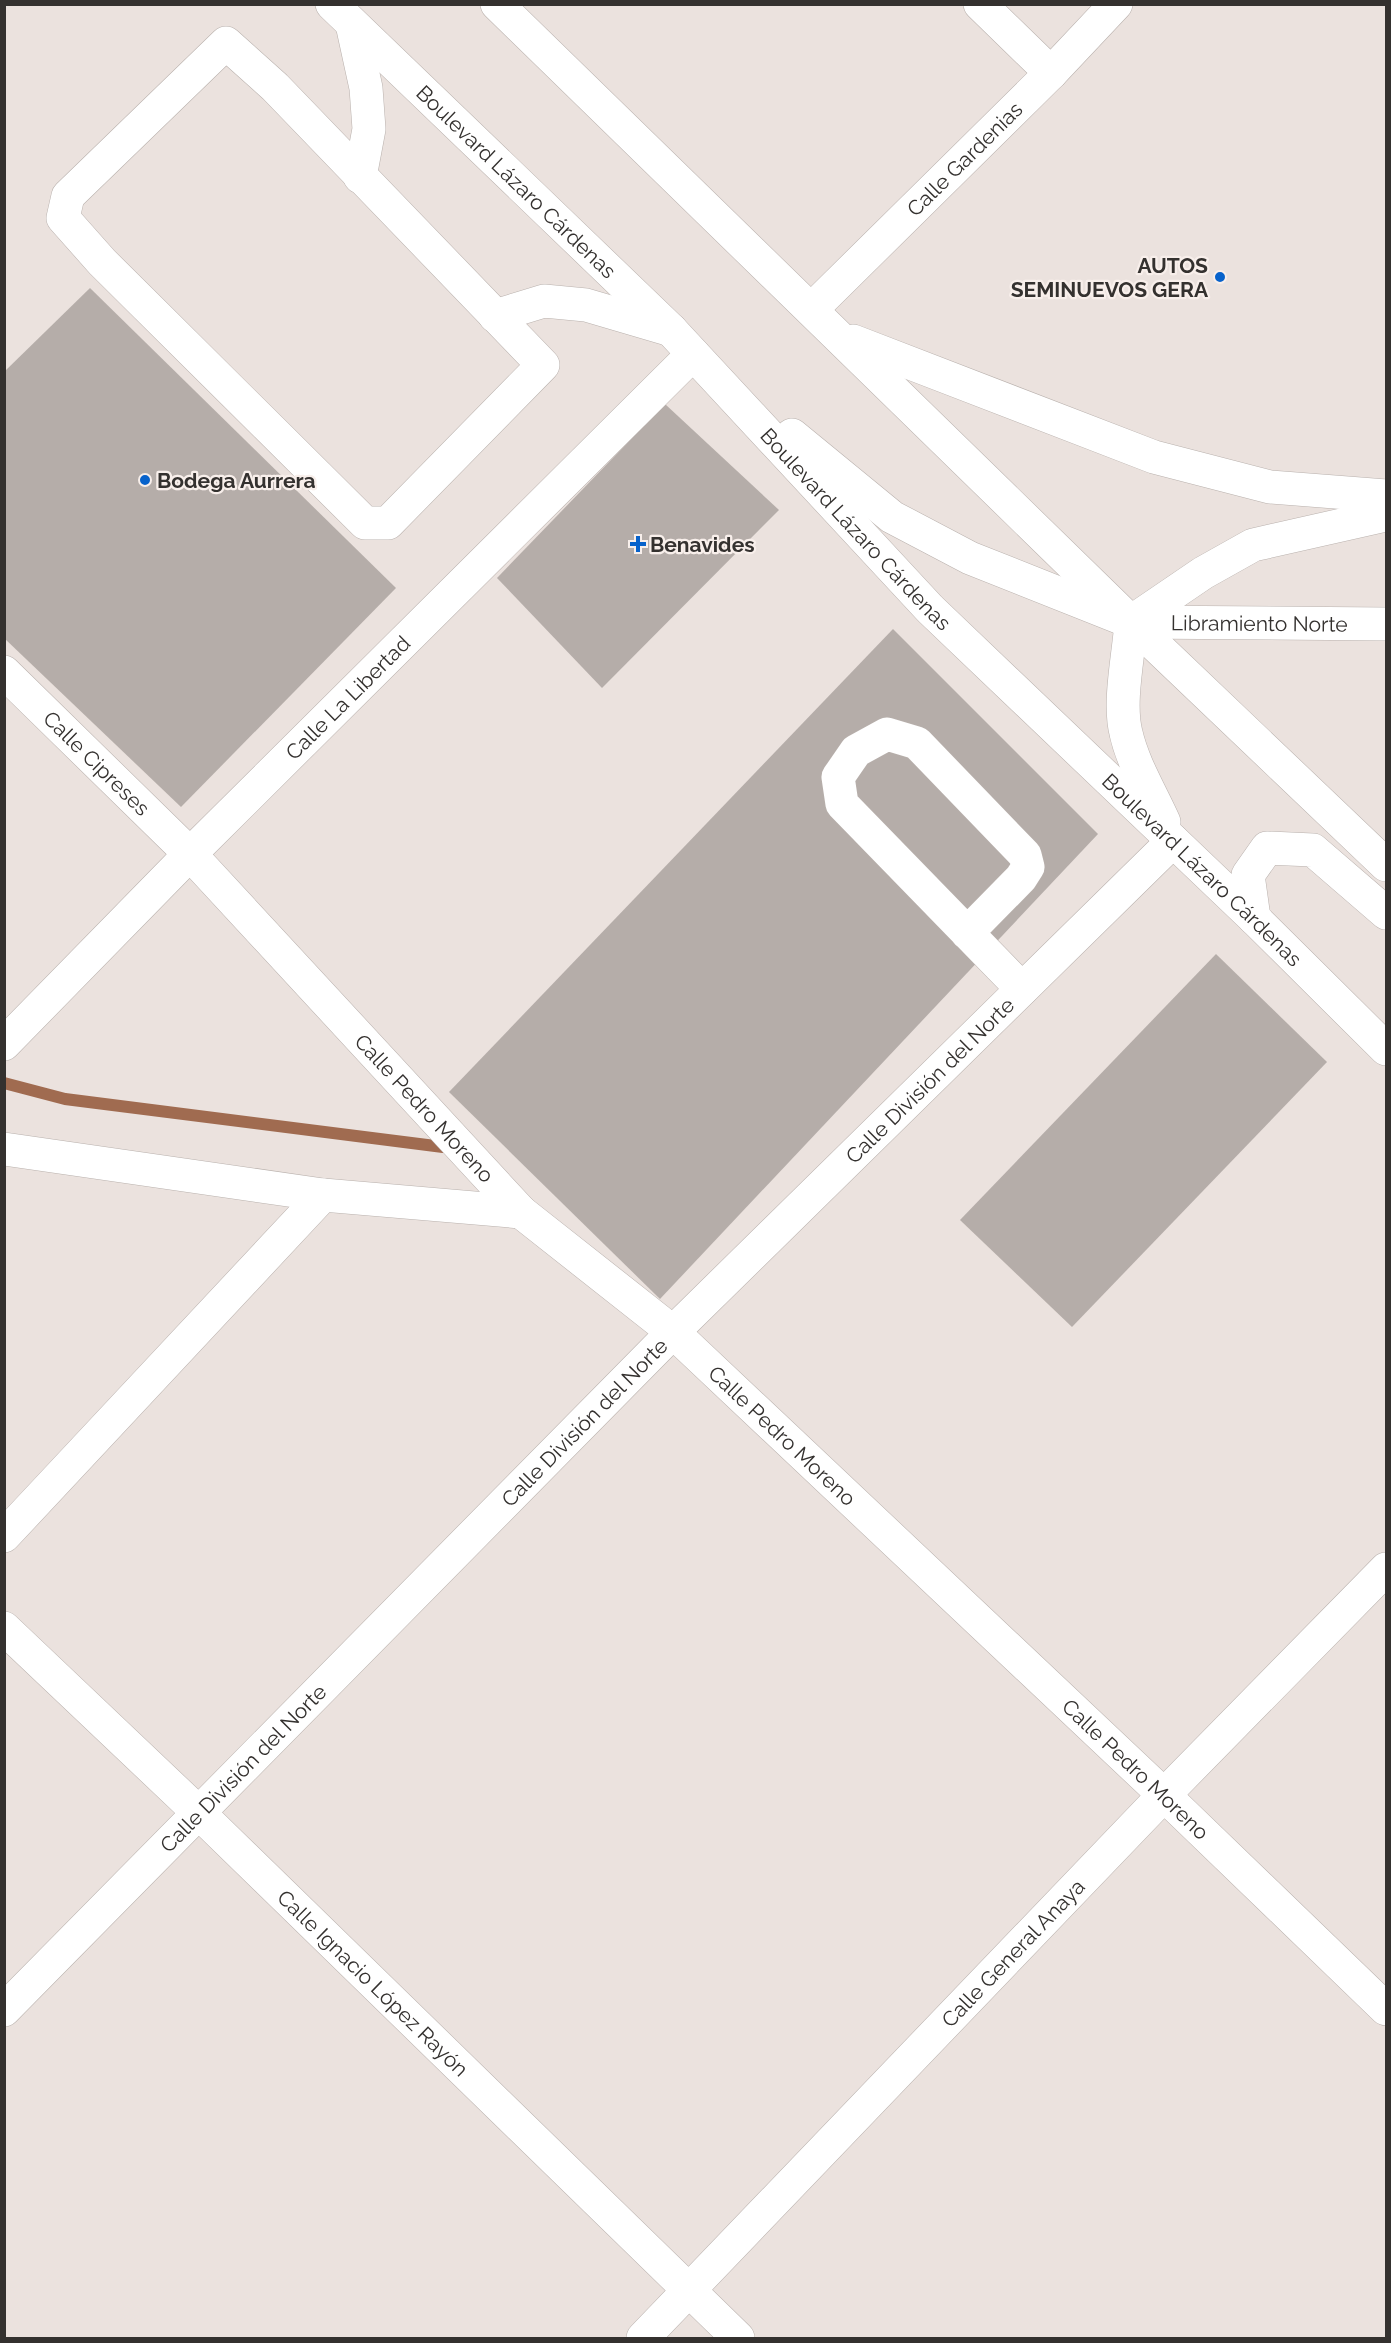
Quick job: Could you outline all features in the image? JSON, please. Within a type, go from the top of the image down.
[{"type":"street","points":[[497,4],[1131,622],[1386,865]]},
{"type":"street","points":[[981,4],[1051,74]]},
{"type":"street","name":"Calle Gardenias","points":[[812,309],[1051,74],[1116,4]]},
{"type":"street","points":[[342,14],[366,88],[369,129],[360,177]]},
{"type":"street","name":"Boulevard Lázaro Cárdenas","points":[[342,14],[671,330],[930,609],[1254,918],[1386,1049]]},
{"type":"street","points":[[226,43],[275,87],[495,316],[543,365],[388,523],[365,523],[102,262],[63,218],[68,196],[226,43]]},
{"type":"street","points":[[495,316],[544,301],[586,305],[671,330]]},
{"type":"street","points":[[840,336],[1154,457],[1270,487],[1386,496]]},
{"type":"street","points":[[695,357],[892,517],[970,558],[1131,622]]},
{"type":"street","name":"Calle La Libertad","points":[[6,1043],[190,854],[695,357]]},
{"type":"street","points":[[1131,622],[1203,573],[1253,545],[1386,515]]},
{"type":"street","points":[[1131,622],[1124,700],[1125,731],[1137,765],[1173,841]]},
{"type":"street","name":"Libramiento Norte","points":[[1131,622],[1386,624]]},
{"type":"street","name":"Calle Cipreses","points":[[4,672],[190,854]]},
{"type":"street","points":[[968,933],[1021,878],[1028,867],[1025,855],[917,743],[887,734],[856,751],[838,777],[842,804],[1022,989]]},
{"type":"street","name":"Calle División del Norte","points":[[4,2010],[673,1332],[1173,841]]},
{"type":"street","points":[[1254,918],[1248,875],[1267,848],[1313,850],[1386,913]]},
{"type":"street","name":"Calle Pedro Moreno","points":[[190,854],[521,1212],[673,1332],[1164,1795],[1386,2009]]},
{"type":"street","points":[[4,1149],[323,1195],[521,1212]]},
{"type":"street","points":[[4,1536],[323,1195]]},
{"type":"street","name":"Calle General Anaya","points":[[643,2338],[1164,1795],[1386,1569]]},
{"type":"street","name":"Calle Ignacio López Rayón","points":[[4,1628],[199,1813],[738,2338]]},
{"type":"building","name":"Bodega Aurrera","points":[[90,288],[396,588],[181,807],[4,638],[4,372]]},
{"type":"building","name":"Benavides","points":[[665,404],[779,510],[602,688],[497,578]]},
{"type":"building","points":[[893,629],[1098,834],[660,1299],[449,1092]]},
{"type":"building","points":[[1216,954],[1327,1062],[1072,1327],[960,1220]]},
{"type":"waterway","points":[[4,1083],[65,1099],[443,1147]]},
{"type":"place","name":"AUTOS SEMINUEVOS GERA","points":[[1220,277]]},
{"type":"place","name":"Bodega Aurrera","points":[[145,480]]},
{"type":"place","name":"Benavides","points":[[638,544]]}]
